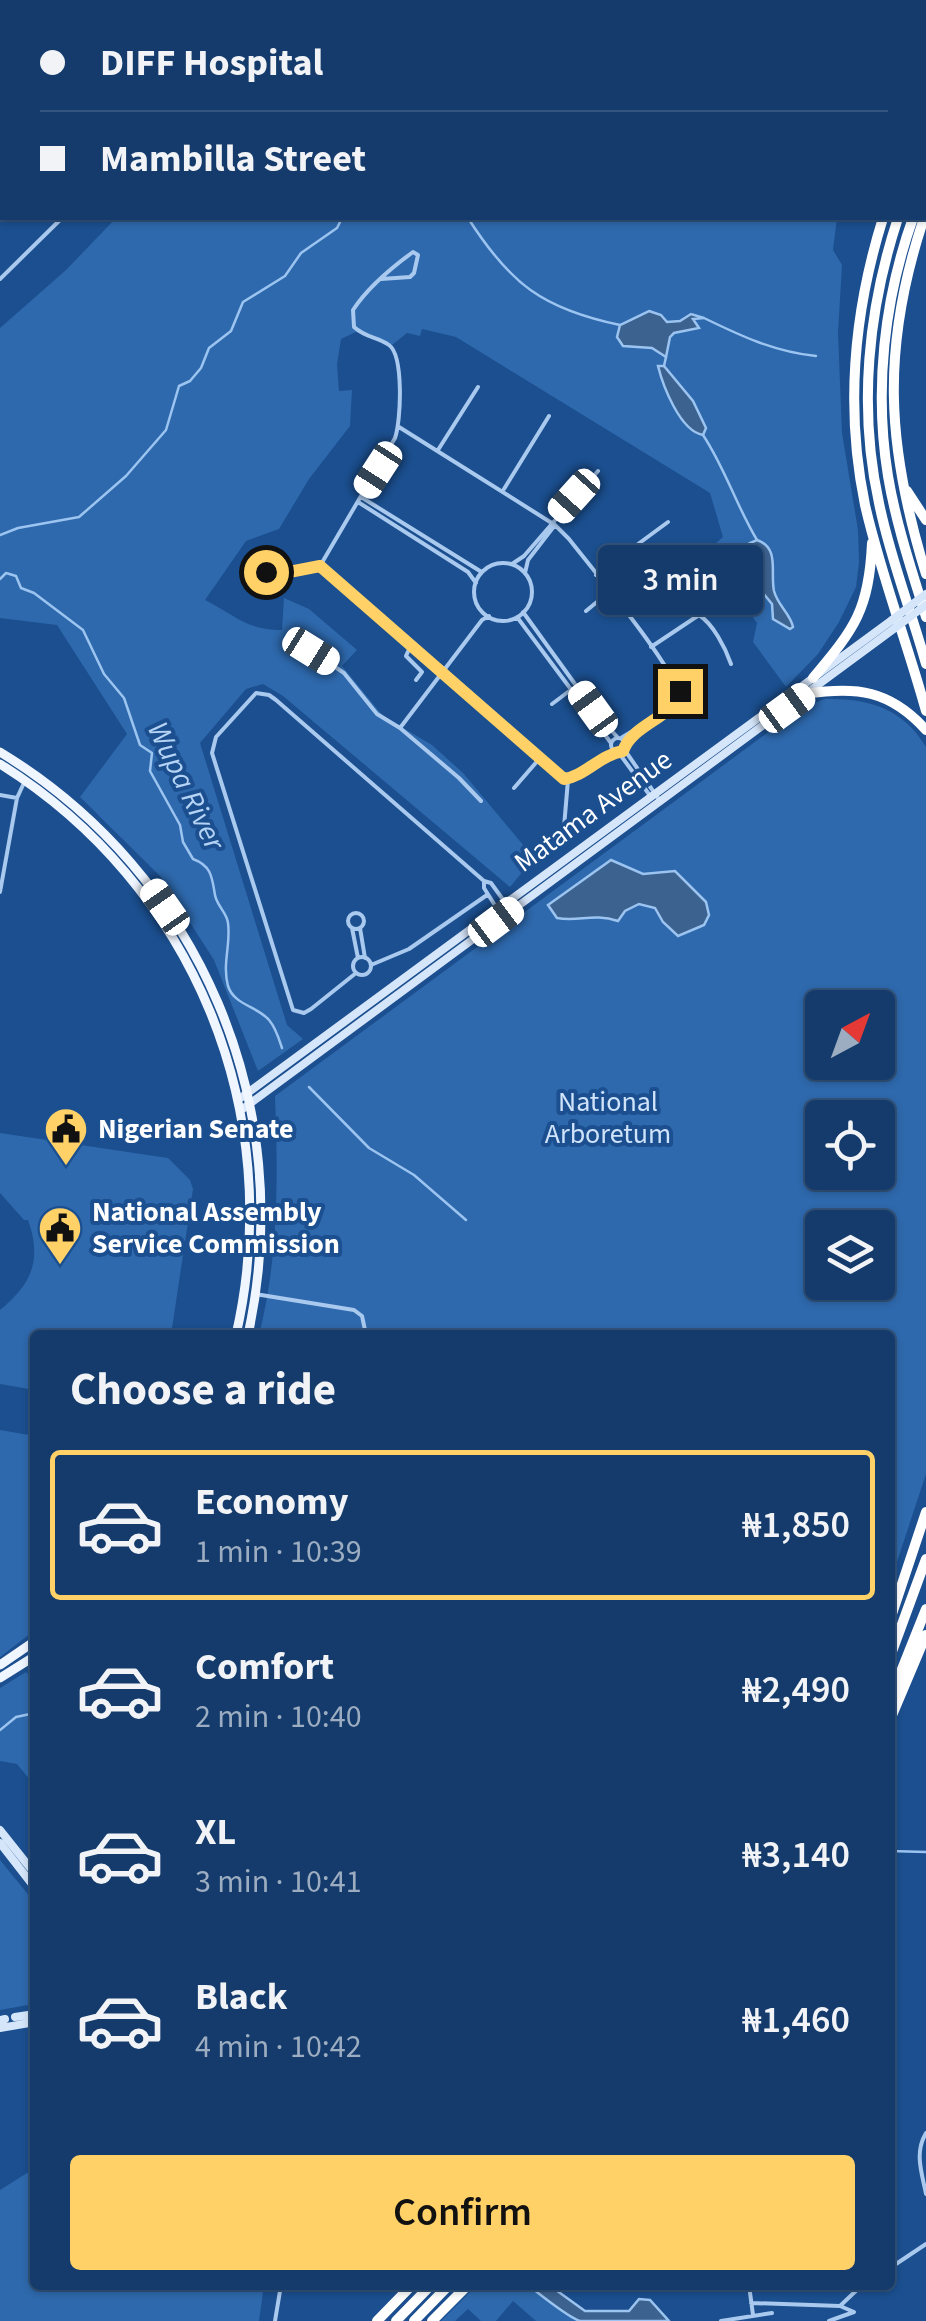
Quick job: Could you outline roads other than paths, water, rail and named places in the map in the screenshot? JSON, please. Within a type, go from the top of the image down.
[{"type":"highway","points":[[884,220],[861,304],[854,401],[860,477],[872,532],[926,711]]},
{"type":"highway","points":[[897,220],[872,332],[869,442],[879,506],[926,664]]},
{"type":"highway","points":[[914,220],[888,318],[882,416],[893,500],[926,618]]},
{"type":"highway","points":[[913,252],[915,220]]},
{"type":"highway","points":[[923,220],[900,305],[894,361],[894,435],[902,485],[926,574]]},
{"type":"highway","points":[[902,485],[926,520]]},
{"type":"highway","points":[[813,678],[861,614],[870,577],[872,532]]},
{"type":"highway","points":[[806,694],[859,690],[896,704],[926,730]]},
{"type":"highway","points":[[895,1605],[926,1512]]},
{"type":"highway","points":[[895,1643],[926,1559]]},
{"type":"highway","points":[[895,1686],[926,1609]]},
{"type":"highway","points":[[895,1708],[926,1635]]},
{"type":"highway","points":[[377,2321],[407,2290]]},
{"type":"highway","points":[[396,2321],[426,2290]]},
{"type":"highway","points":[[414,2321],[444,2290]]},
{"type":"highway","points":[[432,2321],[462,2290]]},
{"type":"main road","name":"Matama Avenue","points":[[766,718],[806,694],[926,594]]},
{"type":"main road","name":"Matama Avenue","points":[[244,1102],[766,718],[813,678],[926,605]]},
{"type":"main road","points":[[0,752],[38,776],[86,815],[152,888],[210,982],[241,1072],[262,1187],[261,1248],[238,1330]]},
{"type":"main road","points":[[0,764],[98,842],[156,912],[187,961],[211,1011],[244,1102]]},
{"type":"main road","name":"Matama Avenue","points":[[244,1102],[262,1083],[462,942]]},
{"type":"main road","points":[[241,1072],[262,1083]]},
{"type":"main road","points":[[248,1330],[250,1293]]},
{"type":"main road","points":[[0,1665],[30,1644]]},
{"type":"main road","points":[[0,1678],[30,1659]]},
{"type":"main road","points":[[0,1830],[30,1868]]},
{"type":"main road","points":[[0,1842],[30,1881]]},
{"type":"main road","points":[[0,2028],[30,2023]]},
{"type":"street","points":[[0,279],[60,220]]},
{"type":"street","points":[[266,572],[320,566],[385,458],[399,426],[396,354],[387,344],[365,338],[354,327],[353,310],[381,279],[412,252],[418,255],[410,277],[381,279]]},
{"type":"street","points":[[438,450],[478,388]]},
{"type":"street","points":[[504,490],[549,416]]},
{"type":"street","points":[[399,426],[553,523],[674,680],[679,696],[675,704],[568,780],[564,826]]},
{"type":"street","points":[[512,564],[524,556],[598,471]]},
{"type":"street","points":[[359,499],[476,570],[485,570]]},
{"type":"street","points":[[359,499],[468,572],[476,583]]},
{"type":"street","points":[[596,575],[668,522]]},
{"type":"street","points":[[525,572],[512,564],[495,564],[485,570],[476,583],[476,600],[489,616],[502,620],[524,612],[532,591],[525,572],[528,560],[553,523]]},
{"type":"street","points":[[320,566],[568,780]]},
{"type":"street","points":[[586,611],[609,592]]},
{"type":"street","points":[[524,612],[656,799]]},
{"type":"street","points":[[651,646],[698,615],[705,618],[731,664]]},
{"type":"street","points":[[400,728],[489,616]]},
{"type":"street","points":[[516,617],[611,744],[620,746]]},
{"type":"street","points":[[410,647],[406,656],[422,672],[416,680]]},
{"type":"street","points":[[311,651],[344,673],[377,714],[400,728],[480,802]]},
{"type":"street","points":[[552,704],[572,688]]},
{"type":"street","points":[[487,895],[409,949],[371,964],[366,974],[356,973],[311,1009],[297,1013],[292,1010],[212,754],[216,736],[251,696],[262,692],[276,700],[490,883],[504,901]]},
{"type":"street","points":[[611,744],[620,746]]},
{"type":"street","points":[[602,756],[611,744]]},
{"type":"street","points":[[514,788],[540,758]]},
{"type":"street","points":[[0,892],[18,798],[26,781]]},
{"type":"street","points":[[0,796],[18,798]]},
{"type":"street","points":[[484,880],[487,895],[496,907]]},
{"type":"street","points":[[361,958],[360,928],[364,919],[356,913],[348,919],[361,958],[371,964]]},
{"type":"street","points":[[352,928],[360,928]]},
{"type":"street","points":[[356,973],[353,965],[361,958]]},
{"type":"street","points":[[250,1293],[354,1310],[362,1316],[365,1330]]},
{"type":"street","points":[[926,2133],[918,2156],[926,2194]]},
{"type":"street","points":[[895,2265],[926,2244]]},
{"type":"street","points":[[275,2321],[280,2290]]},
{"type":"street","points":[[750,2290],[753,2315]]},
{"type":"street","points":[[840,2306],[857,2290]]},
{"type":"street","points":[[752,2303],[840,2306],[854,2312],[829,2321]]},
{"type":"street","points":[[721,2321],[772,2313]]},
{"type":"waterway","points":[[0,535],[79,517],[126,476],[166,430],[179,386],[190,381],[201,368],[209,348],[231,331],[243,302],[285,276],[301,253],[337,228],[341,220]]},
{"type":"waterway","points":[[469,220],[499,260],[531,290],[570,311],[620,325]]},
{"type":"waterway","points":[[704,318],[772,347],[816,356]]},
{"type":"waterway","points":[[664,366],[666,357]]},
{"type":"waterway","points":[[703,435],[757,540]]},
{"type":"waterway","name":"Wupa River","points":[[0,579],[6,573],[16,576],[21,588],[34,593],[83,630],[104,674],[124,698],[140,745],[152,753],[150,771],[180,825],[183,842],[193,859],[210,873],[216,899],[227,919],[228,986],[235,997],[269,1020],[282,1048]]},
{"type":"waterway","points":[[309,1087],[369,1148],[414,1175],[466,1220]]},
{"type":"waterway","points":[[0,1730],[16,1717],[30,1714]]},
{"type":"waterway","points":[[895,1851],[926,1852]]},
{"type":"place","name":"Nigerian Senate","points":[[66,1167]]},
{"type":"place","name":"National Assembly Service Commission","points":[[60,1266]]},
{"type":"park label","name":"National Arboretum","points":[[608,1118]]}]
